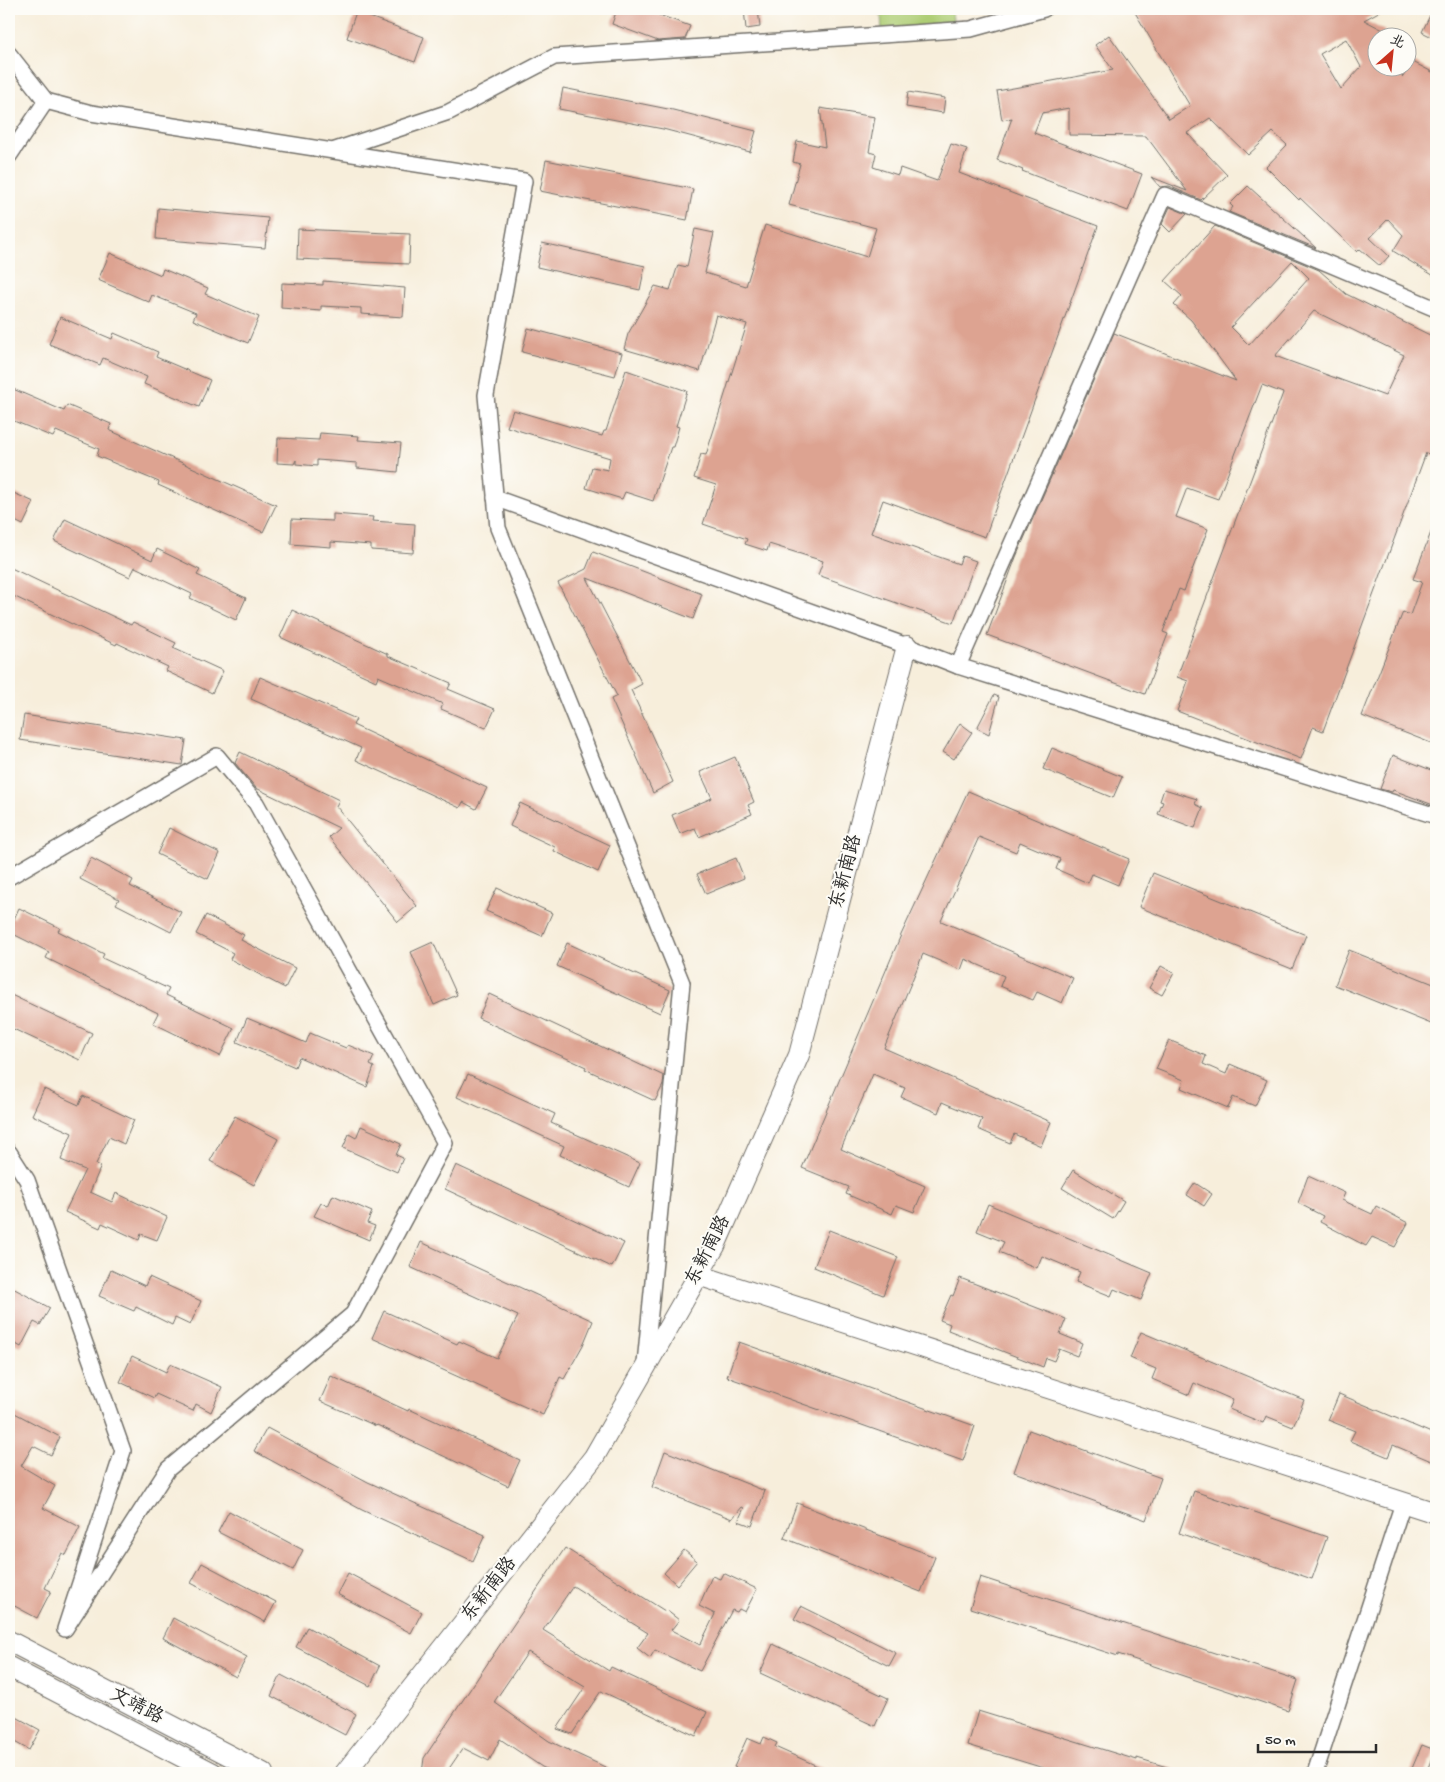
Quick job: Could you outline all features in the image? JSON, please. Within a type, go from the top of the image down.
[{"type":"main road","name":"东新南路","points":[[345,1773],[594,1457],[715,1246],[799,1055],[907,646]]},
{"type":"main road","points":[[698,1275],[1436,1513]]},
{"type":"main road","name":"文靖路","points":[[9,1641],[263,1773]]},
{"type":"main road","name":"文靖路","points":[[9,1667],[213,1773]]},
{"type":"street","points":[[332,151],[449,112],[554,57],[971,29],[1044,9]]},
{"type":"street","points":[[9,54],[46,100],[90,113],[524,182],[486,395],[498,528],[682,983],[645,1368]]},
{"type":"street","points":[[9,156],[46,100]]},
{"type":"street","points":[[958,666],[1165,195],[1436,309]]},
{"type":"street","points":[[495,498],[958,666],[1436,816]]},
{"type":"street","points":[[9,877],[216,756],[256,803],[445,1144],[353,1314],[168,1469],[65,1628],[123,1451],[27,1180],[9,1152]]},
{"type":"street","points":[[1316,1773],[1403,1502]]},
{"type":"green space","points":[[881,9],[952,9],[954,34],[882,38]]},
{"type":"building","points":[[617,9],[642,9],[690,26],[685,39],[658,41],[612,24]]},
{"type":"building","points":[[744,9],[758,9],[760,27],[746,29]]},
{"type":"building","points":[[1133,9],[1384,9],[1364,20],[1379,28],[1368,28],[1368,78],[1418,78],[1418,65],[1436,74],[1436,277],[1393,251],[1403,235],[1388,219],[1370,238],[1389,256],[1380,266],[1360,249],[1357,252],[1300,198],[1299,200],[1266,167],[1287,145],[1273,132],[1248,155],[1210,118],[1187,133],[1227,175],[1201,200],[1169,186],[1160,187],[1151,177],[1187,191],[1146,136],[1069,135],[1069,108],[1042,113],[1034,133],[1142,174],[1128,211],[997,160],[1012,118],[1002,120],[997,91],[1113,70],[1095,45],[1109,35],[1169,119],[1190,106]],"holes":[[[1346,39],[1361,67],[1341,89],[1320,54]]]},
{"type":"building","points":[[1433,9],[1436,9],[1436,39],[1422,32]]},
{"type":"building","points":[[356,12],[424,37],[415,62],[347,38]]},
{"type":"building","points":[[563,88],[673,110],[756,131],[750,152],[663,129],[559,109]]},
{"type":"building","points":[[908,92],[945,98],[943,113],[906,107]]},
{"type":"building","points":[[820,108],[875,117],[869,152],[876,154],[873,167],[898,175],[900,168],[937,181],[951,144],[967,149],[959,173],[1098,226],[985,537],[883,500],[871,533],[959,564],[962,556],[976,561],[953,623],[818,575],[823,561],[769,544],[767,551],[745,544],[747,539],[703,524],[716,485],[694,478],[701,454],[706,455],[747,324],[716,315],[700,371],[624,349],[628,334],[655,286],[670,290],[678,265],[687,267],[695,229],[714,233],[705,273],[746,286],[765,225],[867,257],[876,228],[789,205],[800,164],[793,162],[797,141],[825,147]]},
{"type":"building","points":[[546,160],[693,189],[687,220],[540,191]]},
{"type":"building","points":[[1248,186],[1316,248],[1229,212],[1233,207],[1230,204]]},
{"type":"building","points":[[1170,207],[1187,214],[1170,232],[1162,224]]},
{"type":"building","points":[[158,208],[268,218],[265,248],[156,239]]},
{"type":"building","points":[[1215,226],[1319,270],[1346,294],[1436,338],[1436,456],[1426,453],[1323,731],[1313,727],[1301,759],[1177,711],[1188,681],[1177,677],[1283,393],[1262,385],[1218,499],[1187,488],[1176,517],[1208,529],[1184,591],[1179,589],[1163,632],[1168,634],[1145,694],[987,635],[1016,557],[1114,333],[1236,381],[1191,320],[1174,305],[1182,296],[1165,281]],"holes":[[[1292,261],[1309,278],[1249,345],[1231,327]],[[1314,311],[1404,355],[1385,396],[1275,356]]]},
{"type":"building","points":[[298,229],[410,234],[409,264],[297,259]]},
{"type":"building","points":[[542,243],[645,266],[640,290],[537,267]]},
{"type":"building","points":[[110,253],[161,275],[163,269],[208,288],[205,294],[259,317],[248,343],[193,320],[196,313],[152,295],[149,302],[98,280]]},
{"type":"building","points":[[323,281],[405,288],[403,317],[361,314],[361,308],[321,306],[321,311],[281,308],[282,283],[323,285]]},
{"type":"building","points":[[60,317],[112,339],[114,333],[158,352],[156,357],[210,380],[199,407],[144,384],[147,377],[103,358],[100,365],[49,344]]},
{"type":"building","points":[[528,328],[622,353],[615,376],[522,352]]},
{"type":"building","points":[[626,370],[687,391],[676,426],[679,427],[673,447],[671,447],[653,501],[625,492],[622,499],[586,488],[592,467],[608,470],[610,458],[507,427],[513,410],[602,436],[604,431],[606,431]]},
{"type":"building","points":[[13,389],[64,411],[67,405],[111,424],[109,430],[276,505],[263,532],[158,485],[159,482],[97,456],[99,449],[56,431],[53,437],[9,419],[9,399]]},
{"type":"building","points":[[320,433],[359,436],[358,440],[401,443],[398,472],[357,468],[357,463],[317,460],[317,466],[296,464],[296,460],[294,464],[277,463],[278,438],[319,440]]},
{"type":"building","points":[[9,491],[34,502],[23,525],[9,518]]},
{"type":"building","points":[[333,514],[373,517],[372,521],[415,524],[413,553],[371,550],[371,545],[331,542],[331,547],[291,544],[292,519],[333,521]]},
{"type":"building","points":[[65,519],[152,560],[157,549],[200,570],[197,575],[246,598],[236,620],[190,598],[192,594],[135,567],[130,577],[54,541]]},
{"type":"building","points":[[1435,522],[1436,745],[1362,716],[1403,612],[1410,615],[1422,582],[1413,579]]},
{"type":"building","points":[[593,552],[702,594],[693,619],[587,578],[642,684],[631,690],[673,782],[653,793],[611,699],[617,696],[558,583],[586,569]]},
{"type":"building","points":[[9,567],[131,625],[133,622],[176,643],[173,648],[223,671],[212,693],[166,671],[168,667],[117,643],[116,645],[9,594]]},
{"type":"building","points":[[292,610],[388,654],[388,656],[451,683],[448,689],[495,709],[486,728],[441,709],[443,704],[378,676],[376,681],[280,637]]},
{"type":"building","points":[[260,677],[356,719],[353,725],[487,788],[476,809],[463,802],[460,808],[356,760],[361,748],[251,699]]},
{"type":"building","points":[[994,695],[999,697],[989,734],[977,728]]},
{"type":"building","points":[[24,715],[186,740],[182,765],[20,740]]},
{"type":"building","points":[[960,723],[972,732],[954,759],[943,752]]},
{"type":"building","points":[[1052,748],[1122,777],[1113,798],[1043,769]]},
{"type":"building","points":[[240,752],[339,800],[336,806],[417,906],[398,922],[329,837],[339,828],[256,788],[235,763]]},
{"type":"building","points":[[1393,755],[1436,772],[1436,806],[1393,790],[1392,792],[1380,789]]},
{"type":"building","points":[[735,757],[754,802],[748,805],[752,814],[699,837],[695,828],[680,834],[672,815],[712,798],[700,772]]},
{"type":"building","points":[[1164,789],[1197,799],[1195,804],[1203,808],[1195,828],[1158,814],[1163,802],[1160,801]]},
{"type":"building","points":[[968,791],[1129,859],[1118,885],[1092,874],[1088,883],[1056,869],[1060,859],[1020,842],[1016,852],[979,837],[941,921],[1073,978],[1062,1003],[1037,992],[1033,1000],[1000,986],[1004,976],[965,959],[961,970],[923,954],[884,1048],[1051,1122],[1041,1146],[1014,1134],[1010,1143],[978,1129],[982,1119],[942,1102],[938,1113],[901,1097],[905,1088],[873,1074],[841,1149],[925,1186],[914,1212],[896,1205],[892,1214],[846,1194],[849,1187],[802,1168],[901,935]]},
{"type":"building","points":[[520,803],[610,845],[598,872],[554,851],[555,847],[510,826]]},
{"type":"building","points":[[169,828],[220,853],[208,879],[157,854]]},
{"type":"building","points":[[91,858],[133,880],[130,886],[181,912],[171,932],[116,904],[119,899],[80,879]]},
{"type":"building","points":[[736,858],[744,878],[706,894],[697,874]]},
{"type":"building","points":[[1153,873],[1306,935],[1292,969],[1139,907]]},
{"type":"building","points":[[497,888],[552,913],[542,936],[486,911]]},
{"type":"building","points":[[19,908],[60,928],[58,931],[104,954],[102,958],[169,989],[166,995],[234,1028],[220,1056],[153,1023],[158,1013],[46,958],[49,952],[9,932],[9,916],[14,919]]},
{"type":"building","points":[[206,915],[244,935],[241,940],[295,968],[285,988],[230,959],[233,953],[196,934]]},
{"type":"building","points":[[433,942],[457,995],[434,1005],[411,952]]},
{"type":"building","points":[[567,943],[670,990],[660,1013],[557,966]]},
{"type":"building","points":[[1349,950],[1436,985],[1436,1026],[1335,985]]},
{"type":"building","points":[[1161,966],[1174,973],[1162,995],[1149,988]]},
{"type":"building","points":[[9,994],[92,1033],[80,1060],[9,1027]]},
{"type":"building","points":[[489,994],[664,1076],[663,1085],[655,1101],[478,1018]]},
{"type":"building","points":[[247,1018],[306,1043],[310,1033],[346,1048],[348,1045],[374,1056],[370,1065],[374,1067],[367,1087],[299,1057],[295,1067],[237,1042]]},
{"type":"building","points":[[1169,1040],[1206,1056],[1203,1064],[1226,1074],[1230,1064],[1267,1080],[1255,1106],[1233,1097],[1228,1108],[1181,1088],[1184,1080],[1156,1069]]},
{"type":"building","points":[[468,1074],[555,1114],[551,1123],[640,1163],[629,1187],[560,1155],[564,1146],[457,1097]]},
{"type":"building","points":[[44,1089],[79,1105],[83,1096],[134,1120],[124,1144],[109,1137],[96,1164],[101,1166],[90,1192],[112,1202],[116,1193],[167,1217],[157,1240],[141,1234],[139,1240],[102,1223],[100,1228],[65,1212],[85,1170],[61,1160],[72,1133],[32,1115]]},
{"type":"building","points":[[235,1116],[278,1139],[254,1185],[210,1161]]},
{"type":"building","points":[[361,1126],[401,1144],[396,1155],[403,1158],[397,1172],[343,1148],[349,1134],[356,1138]]},
{"type":"building","points":[[456,1165],[624,1243],[612,1267],[445,1189]]},
{"type":"building","points":[[1073,1170],[1124,1201],[1113,1219],[1062,1188]]},
{"type":"building","points":[[1308,1176],[1345,1193],[1342,1200],[1372,1214],[1376,1206],[1408,1223],[1395,1247],[1372,1237],[1366,1246],[1320,1222],[1323,1216],[1298,1203]]},
{"type":"building","points":[[1195,1183],[1212,1194],[1204,1206],[1187,1195]]},
{"type":"building","points":[[333,1195],[372,1212],[367,1223],[375,1226],[369,1240],[314,1216],[321,1203],[328,1206]]},
{"type":"building","points":[[988,1204],[1152,1273],[1141,1300],[1114,1289],[1111,1296],[1076,1282],[1080,1272],[1042,1256],[1037,1268],[999,1252],[1004,1242],[977,1231]]},
{"type":"building","points":[[829,1230],[898,1257],[883,1295],[814,1267]]},
{"type":"building","points":[[421,1242],[593,1321],[583,1345],[564,1379],[560,1377],[543,1415],[372,1338],[384,1311],[457,1344],[459,1341],[497,1358],[518,1316],[410,1267]]},
{"type":"building","points":[[111,1270],[145,1286],[149,1277],[201,1301],[190,1325],[175,1318],[172,1325],[136,1307],[134,1311],[99,1296]]},
{"type":"building","points":[[960,1278],[1066,1319],[1060,1334],[1082,1343],[1077,1356],[1059,1349],[1054,1361],[1046,1358],[1043,1367],[948,1330],[950,1324],[940,1320]]},
{"type":"building","points":[[9,1286],[50,1308],[40,1325],[34,1322],[21,1347],[9,1340]]},
{"type":"building","points":[[1141,1332],[1304,1400],[1293,1427],[1266,1416],[1263,1423],[1229,1409],[1233,1400],[1194,1383],[1189,1395],[1152,1379],[1156,1369],[1130,1358]]},
{"type":"building","points":[[739,1342],[975,1426],[963,1461],[727,1377]]},
{"type":"building","points":[[132,1356],[166,1372],[170,1364],[222,1387],[211,1412],[196,1404],[193,1411],[156,1394],[154,1398],[120,1382]]},
{"type":"building","points":[[331,1376],[408,1411],[409,1409],[520,1460],[508,1486],[377,1425],[320,1401]]},
{"type":"building","points":[[1339,1394],[1436,1435],[1436,1463],[1393,1445],[1388,1457],[1350,1441],[1355,1431],[1328,1420]]},
{"type":"building","points":[[9,1410],[60,1437],[51,1455],[33,1446],[21,1466],[55,1486],[43,1508],[80,1527],[66,1555],[62,1553],[45,1588],[51,1591],[37,1618],[9,1603]]},
{"type":"building","points":[[267,1428],[368,1482],[485,1535],[473,1561],[362,1510],[254,1451]]},
{"type":"building","points":[[1029,1430],[1161,1478],[1146,1520],[1014,1472]]},
{"type":"building","points":[[665,1451],[765,1491],[752,1526],[738,1521],[744,1508],[742,1507],[732,1519],[652,1487]]},
{"type":"building","points":[[1194,1491],[1327,1537],[1312,1579],[1179,1533]]},
{"type":"building","points":[[797,1503],[935,1557],[921,1592],[784,1538]]},
{"type":"building","points":[[229,1511],[303,1550],[293,1570],[218,1532]]},
{"type":"building","points":[[565,1548],[666,1610],[679,1620],[671,1630],[700,1645],[715,1614],[699,1606],[712,1576],[720,1579],[723,1573],[757,1589],[745,1612],[739,1609],[737,1612],[732,1610],[700,1671],[655,1650],[650,1658],[637,1648],[648,1633],[573,1586],[543,1630],[609,1671],[611,1667],[707,1712],[696,1736],[601,1691],[572,1734],[557,1729],[585,1687],[528,1652],[494,1702],[549,1741],[618,1773],[555,1773],[542,1767],[500,1739],[489,1761],[463,1748],[446,1773],[422,1773],[424,1758]]},
{"type":"building","points":[[684,1550],[697,1561],[677,1585],[664,1573]]},
{"type":"building","points":[[202,1563],[276,1602],[265,1622],[191,1583]]},
{"type":"building","points":[[348,1573],[422,1612],[411,1633],[337,1594]]},
{"type":"building","points":[[980,1577],[1298,1680],[1288,1711],[1118,1654],[1118,1656],[970,1608]]},
{"type":"building","points":[[801,1606],[896,1653],[889,1666],[794,1619]]},
{"type":"building","points":[[173,1618],[247,1657],[236,1677],[163,1638]]},
{"type":"building","points":[[307,1627],[380,1666],[370,1686],[296,1647]]},
{"type":"building","points":[[773,1644],[888,1698],[875,1726],[760,1673]]},
{"type":"building","points":[[281,1675],[356,1714],[345,1735],[271,1696]]},
{"type":"building","points":[[978,1711],[1137,1760],[1137,1758],[1177,1770],[1177,1773],[1060,1773],[968,1745]]},
{"type":"building","points":[[9,1713],[40,1730],[29,1750],[9,1739]]},
{"type":"building","points":[[764,1737],[777,1743],[775,1747],[833,1773],[749,1773],[734,1767],[747,1738],[761,1744]]},
{"type":"building","points":[[1422,1745],[1435,1750],[1426,1773],[1410,1773]]}]
